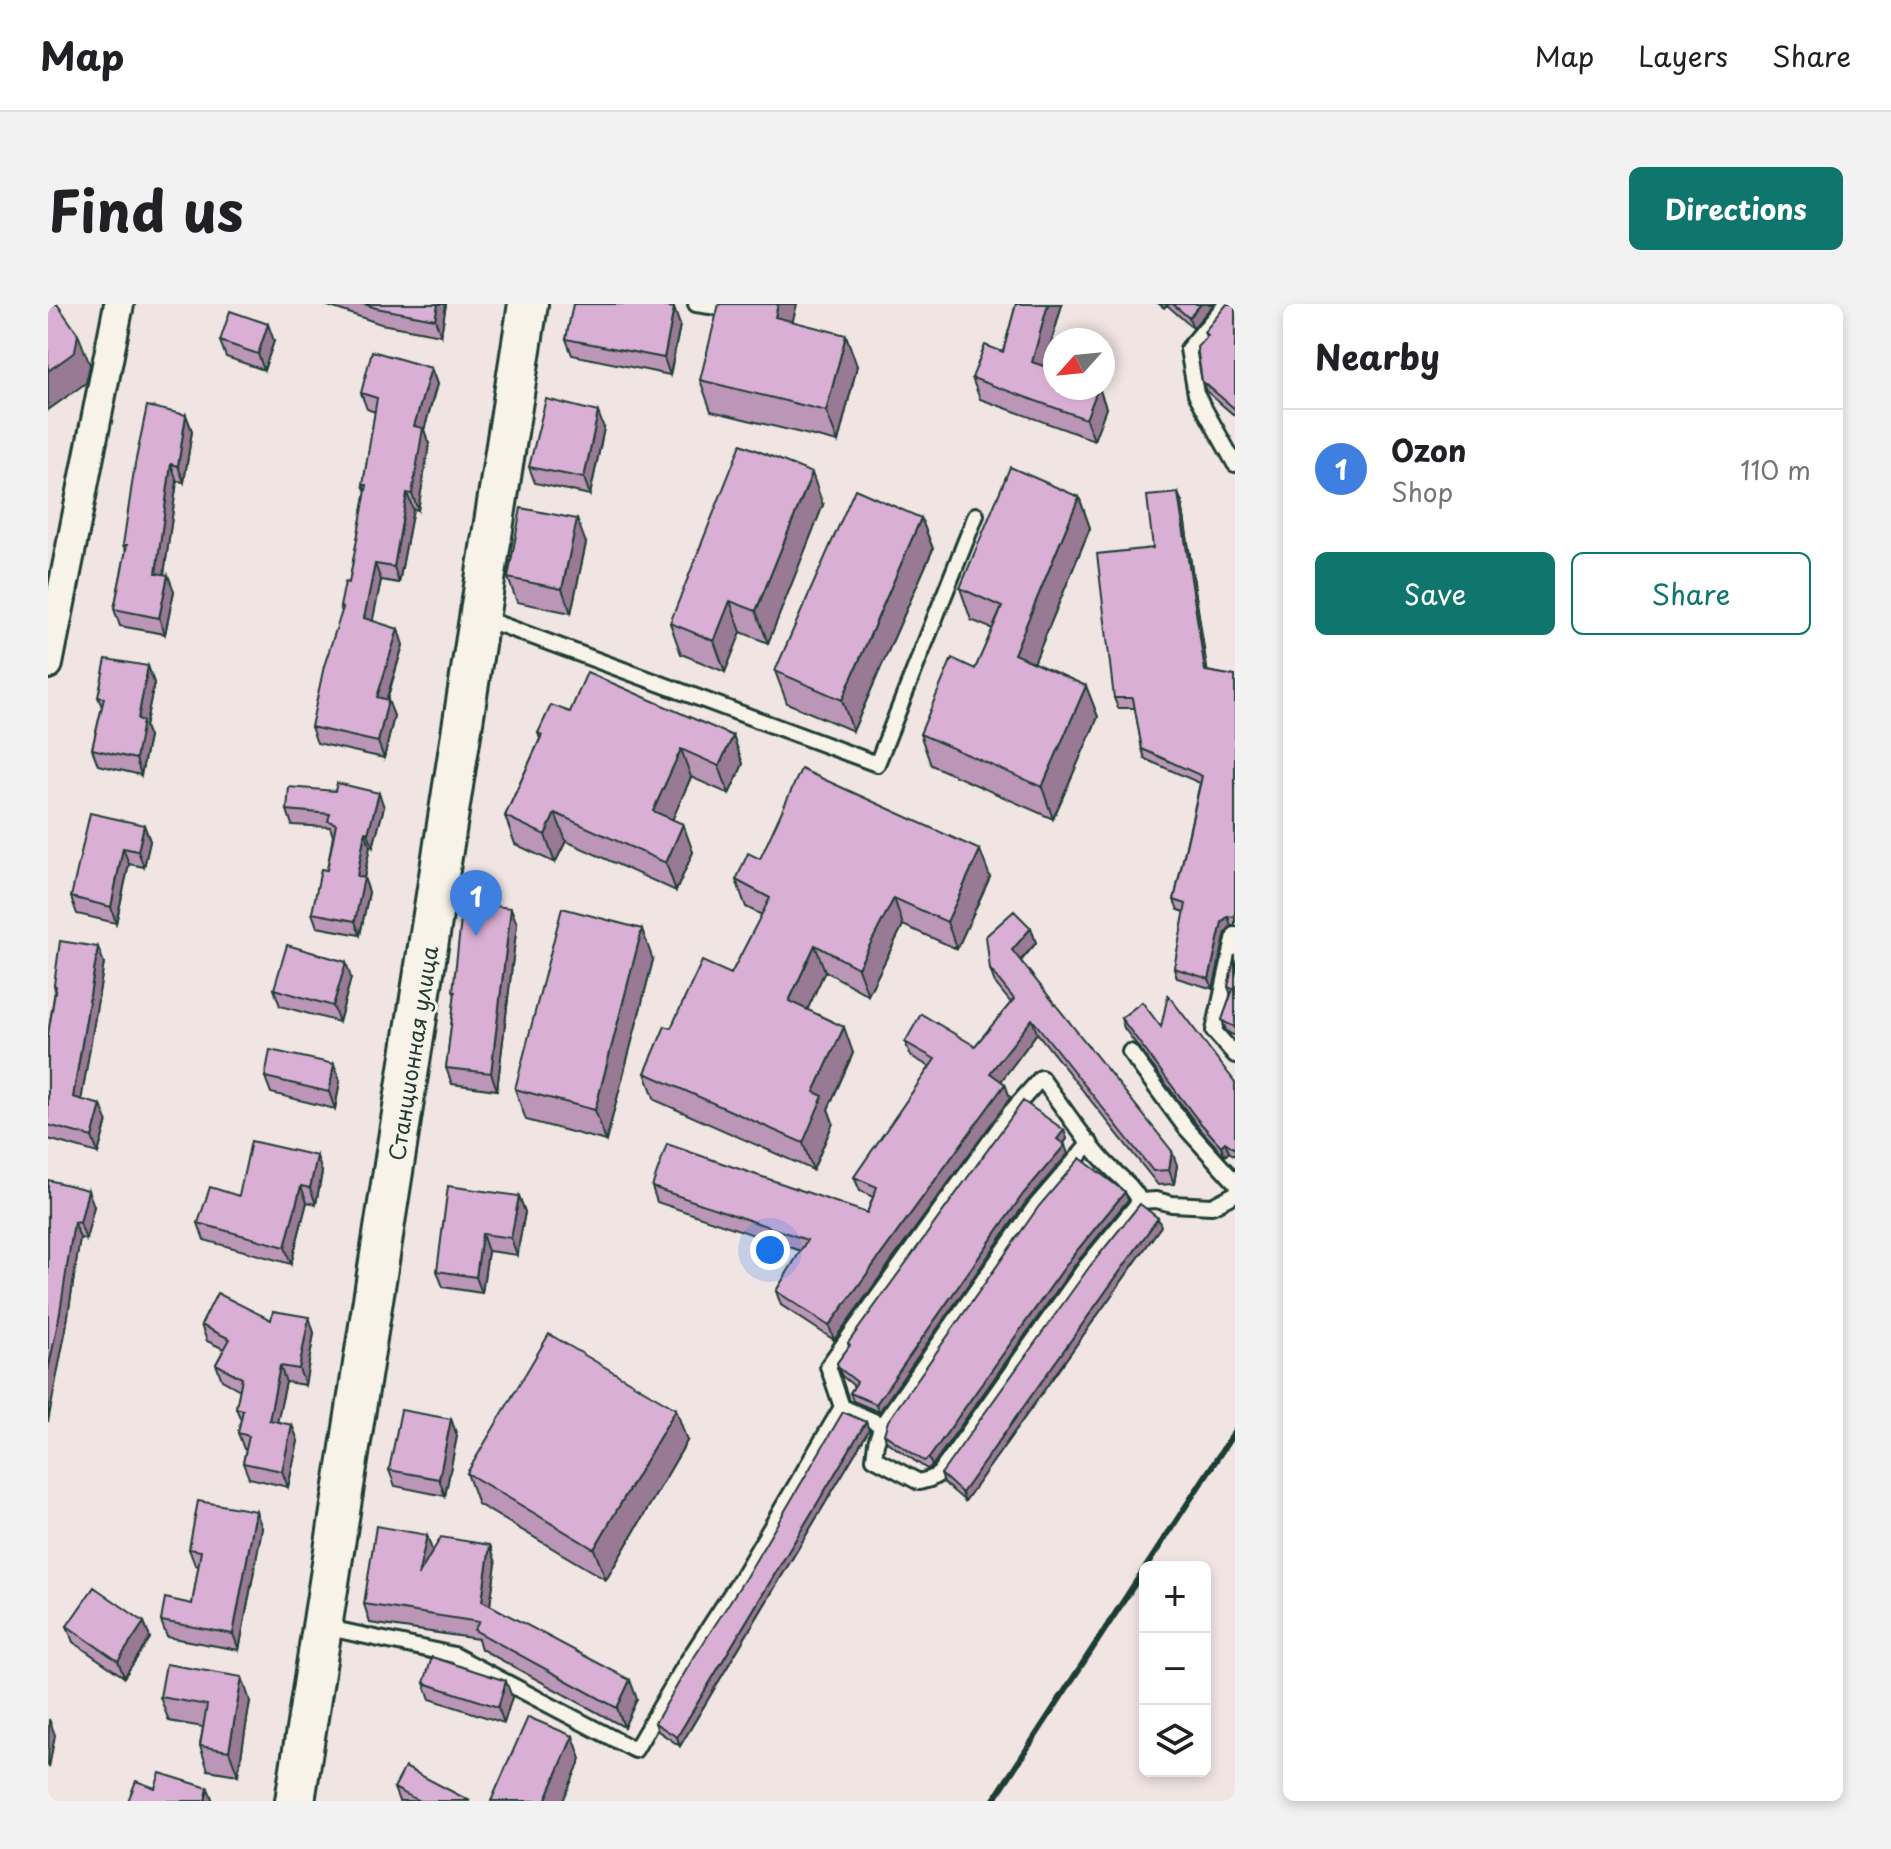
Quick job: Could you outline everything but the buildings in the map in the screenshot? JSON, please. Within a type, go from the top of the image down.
[{"type":"street","points":[[48,664],[119,304]]},
{"type":"street","name":"Станционная улица","points":[[295,1801],[528,304]]},
{"type":"lane","points":[[696,304],[717,307],[718,304]]},
{"type":"lane","points":[[1226,304],[1188,349],[1196,394],[1235,464]]},
{"type":"lane","points":[[1224,446],[1235,433]]},
{"type":"lane","points":[[479,617],[877,764],[976,515]]},
{"type":"lane","points":[[1235,935],[1214,1031],[1235,1055]]},
{"type":"lane","points":[[1130,1052],[1186,1128],[1235,1182]]},
{"type":"lane","points":[[882,1425],[842,1407],[828,1366],[1010,1113],[1041,1078],[1103,1160],[1124,1178],[1140,1201]]},
{"type":"lane","points":[[1090,1143],[1034,1208],[882,1425],[874,1458],[919,1482],[939,1474],[1085,1268],[1140,1201],[1212,1206],[1235,1194]]},
{"type":"lane","points":[[324,1627],[454,1655],[635,1750],[842,1407]]},
{"type":"railway","points":[[1150,1561],[1235,1431]]},
{"type":"railway","points":[[993,1801],[1139,1577]]},
{"type":"place","name":"Ozon","points":[[476,936]]}]
